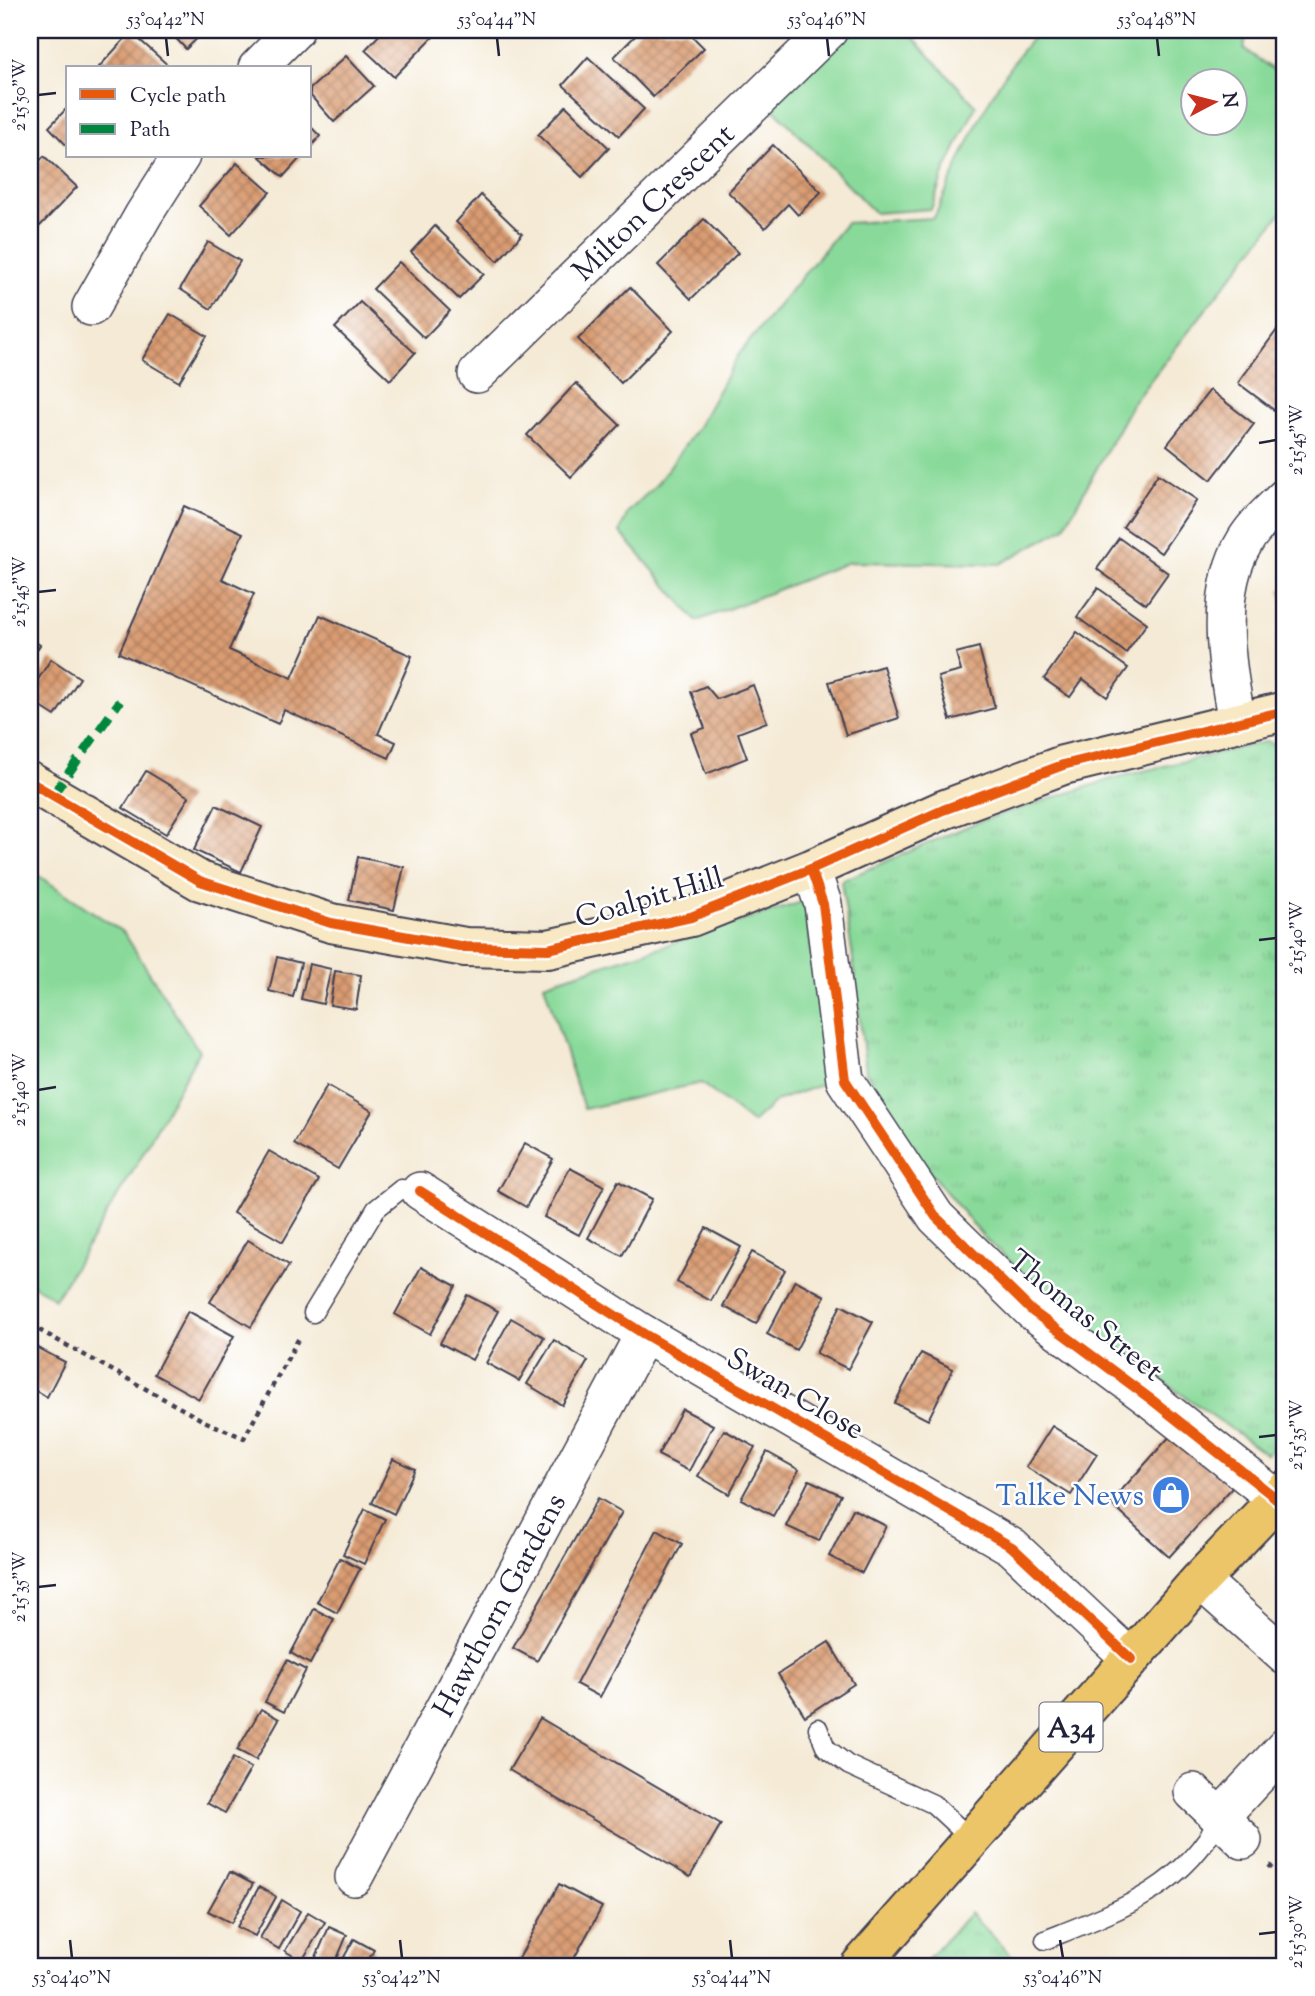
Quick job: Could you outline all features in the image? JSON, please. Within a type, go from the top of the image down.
[{"type":"highway","name":"A34","points":[[860,1966],[1200,1580],[1281,1495]]},
{"type":"street","points":[[259,66],[295,30]]},
{"type":"street","name":"Milton Crescent","points":[[477,374],[829,30]]},
{"type":"street","points":[[91,307],[180,158]]},
{"type":"street","points":[[1237,721],[1225,655],[1228,580],[1244,541],[1285,497]]},
{"type":"street","name":"Coalpit Hill","points":[[30,782],[200,881],[331,923],[465,947],[548,949],[691,917],[811,869],[943,810],[1063,765],[1285,711]]},
{"type":"street","name":"Thomas Street","points":[[811,869],[823,904],[845,1080],[936,1217],[1032,1311],[1281,1495]]},
{"type":"street","name":"Swan Close","points":[[420,1191],[644,1334],[1012,1547],[1131,1659]]},
{"type":"street","name":"Hawthorn Gardens","points":[[354,1877],[644,1334]]},
{"type":"street","points":[[1200,1580],[1285,1656]]},
{"type":"street","points":[[1193,1792],[1232,1828],[1285,1747]]},
{"type":"lane","points":[[313,1313],[376,1209],[401,1189],[420,1191]]},
{"type":"lane","points":[[818,1728],[826,1748],[848,1765],[933,1804],[972,1840]]},
{"type":"lane","points":[[1045,1940],[1119,1910],[1156,1890],[1208,1840],[1232,1828]]},
{"type":"path","points":[[30,1325],[204,1421],[244,1438],[313,1313]]},
{"type":"green space","points":[[835,30],[906,30],[976,106],[944,173],[931,209],[875,213],[767,102]]},
{"type":"green space","points":[[1040,30],[1247,30],[1244,49],[1285,78],[1285,208],[1132,404],[1064,528],[1000,564],[849,562],[697,621],[620,532],[628,512],[657,484],[698,427],[738,355],[846,223],[934,218],[979,119],[1007,72]]},
{"type":"green space","points":[[1268,741],[1285,752],[1285,1434],[1267,1454],[1083,1325],[985,1239],[913,1152],[866,1072],[841,881],[975,823],[1115,778]]},
{"type":"green space","points":[[30,870],[124,933],[199,1051],[136,1166],[55,1299],[30,1282]]},
{"type":"green space","points":[[805,901],[829,1082],[776,1101],[752,1123],[701,1083],[584,1109],[544,984]]},
{"type":"green space","points":[[970,1913],[1022,1966],[921,1966]]},
{"type":"building","points":[[168,30],[206,30],[186,49]]},
{"type":"building","points":[[384,30],[425,30],[433,37],[394,77],[365,50]]},
{"type":"building","points":[[641,30],[686,30],[704,48],[653,97],[614,57]]},
{"type":"building","points":[[131,32],[169,66],[100,66]]},
{"type":"building","points":[[346,56],[374,86],[334,122],[312,97],[312,87]]},
{"type":"building","points":[[588,57],[644,109],[619,136],[563,85]]},
{"type":"building","points":[[566,106],[609,148],[582,177],[538,135]]},
{"type":"building","points":[[66,109],[66,145],[49,127]]},
{"type":"building","points":[[312,128],[320,136],[312,146]]},
{"type":"building","points":[[773,145],[821,192],[798,215],[788,204],[765,228],[728,192]]},
{"type":"building","points":[[44,156],[77,187],[40,226],[30,216],[30,171]]},
{"type":"building","points":[[261,158],[300,158],[283,177]]},
{"type":"building","points":[[237,163],[270,192],[231,235],[199,206]]},
{"type":"building","points":[[481,195],[522,234],[498,261],[456,222]]},
{"type":"building","points":[[704,219],[738,253],[691,299],[658,265]]},
{"type":"building","points":[[435,226],[484,274],[459,299],[411,252]]},
{"type":"building","points":[[208,242],[240,261],[211,309],[180,289]]},
{"type":"building","points":[[30,248],[39,257],[30,266]]},
{"type":"building","points":[[399,262],[450,311],[424,338],[373,289]]},
{"type":"building","points":[[630,287],[673,331],[621,383],[578,339]]},
{"type":"building","points":[[360,302],[415,353],[390,380],[335,328]]},
{"type":"building","points":[[170,314],[207,336],[179,382],[142,360]]},
{"type":"building","points":[[1277,330],[1285,336],[1285,404],[1278,413],[1238,383]]},
{"type":"building","points":[[576,383],[620,425],[571,477],[527,435]]},
{"type":"building","points":[[1210,390],[1254,424],[1211,480],[1167,445]]},
{"type":"building","points":[[1158,474],[1197,500],[1161,553],[1123,527]]},
{"type":"building","points":[[184,506],[243,533],[222,579],[254,594],[229,650],[292,678],[320,615],[412,656],[378,734],[396,742],[389,758],[284,710],[278,724],[119,653]]},
{"type":"building","points":[[1119,538],[1168,573],[1146,604],[1097,569]]},
{"type":"building","points":[[1098,588],[1147,623],[1126,653],[1077,617]]},
{"type":"building","points":[[1285,588],[1285,611],[1284,611],[1280,589]]},
{"type":"building","points":[[1077,632],[1128,668],[1107,697],[1083,679],[1070,697],[1044,679]]},
{"type":"building","points":[[30,638],[40,645],[30,660]]},
{"type":"building","points":[[979,647],[995,708],[950,720],[938,677],[961,671],[956,653]]},
{"type":"building","points":[[51,659],[80,678],[55,716],[30,700],[30,692]]},
{"type":"building","points":[[883,666],[899,718],[846,735],[829,682]]},
{"type":"building","points":[[753,685],[767,722],[738,733],[747,758],[706,774],[691,733],[705,728],[691,692],[706,686],[717,699]]},
{"type":"building","points":[[146,771],[189,797],[166,834],[123,808]]},
{"type":"building","points":[[216,805],[262,827],[241,872],[194,850]]},
{"type":"building","points":[[358,857],[404,867],[394,910],[349,900]]},
{"type":"building","points":[[277,957],[301,963],[293,997],[269,991]]},
{"type":"building","points":[[309,964],[331,969],[323,1004],[301,999]]},
{"type":"building","points":[[335,971],[361,975],[356,1009],[330,1005]]},
{"type":"building","points":[[327,1085],[372,1111],[338,1169],[294,1144]]},
{"type":"building","points":[[525,1143],[553,1159],[526,1207],[498,1191]]},
{"type":"building","points":[[269,1151],[319,1180],[283,1242],[233,1213]]},
{"type":"building","points":[[570,1168],[604,1186],[579,1235],[544,1217]]},
{"type":"building","points":[[618,1181],[652,1199],[622,1256],[588,1238]]},
{"type":"building","points":[[706,1228],[741,1247],[711,1301],[677,1282]]},
{"type":"building","points":[[248,1240],[289,1265],[251,1327],[210,1302]]},
{"type":"building","points":[[752,1252],[785,1270],[756,1324],[723,1306]]},
{"type":"building","points":[[421,1267],[456,1286],[430,1334],[395,1314]]},
{"type":"building","points":[[795,1280],[825,1296],[796,1350],[767,1334]]},
{"type":"building","points":[[467,1295],[498,1311],[472,1360],[440,1343]]},
{"type":"building","points":[[841,1305],[873,1322],[848,1369],[816,1353]]},
{"type":"building","points":[[188,1311],[234,1336],[199,1399],[154,1374]]},
{"type":"building","points":[[511,1318],[544,1337],[519,1381],[486,1363]]},
{"type":"building","points":[[554,1340],[588,1361],[562,1405],[527,1384]]},
{"type":"building","points":[[30,1344],[65,1362],[47,1397],[30,1388]]},
{"type":"building","points":[[921,1353],[953,1369],[928,1420],[895,1403]]},
{"type":"building","points":[[682,1409],[713,1425],[689,1471],[658,1455]]},
{"type":"building","points":[[1052,1426],[1097,1454],[1071,1495],[1026,1467]]},
{"type":"building","points":[[724,1430],[755,1447],[729,1494],[698,1476]]},
{"type":"building","name":"Talke News","points":[[1172,1434],[1232,1488],[1169,1557],[1110,1503]]},
{"type":"building","points":[[767,1452],[799,1470],[773,1516],[741,1499]]},
{"type":"building","points":[[393,1459],[415,1469],[394,1514],[372,1503]]},
{"type":"building","points":[[809,1480],[841,1495],[819,1541],[786,1526]]},
{"type":"building","points":[[598,1498],[622,1512],[537,1661],[513,1648]]},
{"type":"building","points":[[365,1509],[385,1519],[364,1564],[343,1554]]},
{"type":"building","points":[[853,1509],[886,1526],[862,1573],[829,1556]]},
{"type":"building","points":[[657,1530],[682,1544],[600,1697],[576,1684]]},
{"type":"building","points":[[340,1558],[360,1569],[337,1613],[317,1602]]},
{"type":"building","points":[[314,1609],[334,1619],[310,1664],[291,1653]]},
{"type":"building","points":[[829,1642],[854,1684],[805,1716],[778,1674]]},
{"type":"building","points":[[287,1660],[306,1670],[284,1712],[265,1702]]},
{"type":"building","points":[[261,1709],[279,1719],[256,1760],[237,1750]]},
{"type":"building","points":[[540,1718],[721,1824],[690,1877],[509,1770]]},
{"type":"building","points":[[233,1758],[251,1768],[225,1813],[207,1803]]},
{"type":"building","points":[[230,1872],[253,1884],[231,1923],[208,1911]]},
{"type":"building","points":[[559,1884],[602,1907],[570,1966],[515,1966]]},
{"type":"building","points":[[259,1887],[276,1897],[255,1936],[237,1927]]},
{"type":"building","points":[[282,1900],[300,1911],[279,1949],[260,1938]]},
{"type":"building","points":[[308,1912],[325,1922],[302,1961],[285,1951]]},
{"type":"building","points":[[329,1927],[347,1935],[334,1966],[312,1966]]},
{"type":"building","points":[[354,1939],[374,1950],[365,1966],[339,1966]]},
{"type":"marked path","points":[[30,39],[36,30]]},
{"type":"marked path","points":[[52,796],[120,701]]},
{"type":"cycle path","points":[[30,782],[200,881],[331,923],[465,947],[548,949],[691,917],[811,869],[943,810],[1063,765],[1285,711]]},
{"type":"cycle path","points":[[811,869],[823,904],[845,1080],[936,1217],[1032,1311],[1152,1400],[1277,1499]]},
{"type":"cycle path","points":[[420,1191],[644,1334],[1012,1547],[1131,1659]]},
{"type":"place","name":"Talke News","points":[[1171,1495]]}]
